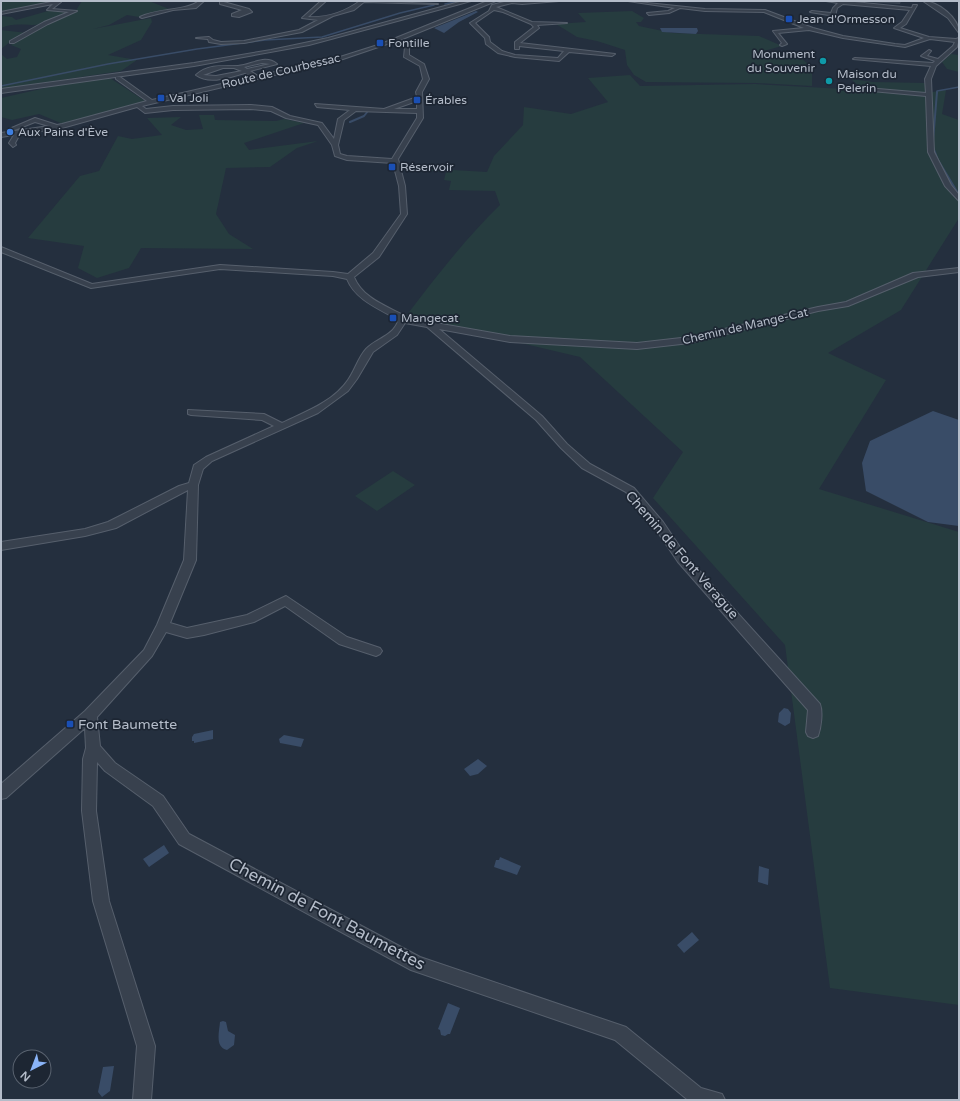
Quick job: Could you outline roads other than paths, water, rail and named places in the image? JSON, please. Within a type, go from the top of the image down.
[{"type":"street","points":[[1,13],[60,1]]},
{"type":"street","points":[[12,42],[46,23],[76,10],[49,9],[60,1]]},
{"type":"street","points":[[142,17],[173,9],[194,8],[202,1]]},
{"type":"street","points":[[222,1],[221,3],[225,5],[247,10]]},
{"type":"street","points":[[324,1],[304,18],[324,19]]},
{"type":"street","points":[[198,38],[209,38],[211,41],[221,43],[256,41],[300,31],[324,19],[352,9],[363,1],[445,6]]},
{"type":"street","points":[[1,91],[282,49],[323,40],[445,6],[469,1]]},
{"type":"street","name":"Route de Courbessac","points":[[2,135],[56,127],[138,105],[341,58],[396,39],[487,2],[494,1]]},
{"type":"street","points":[[557,1],[522,4],[512,2],[501,3],[494,6],[487,15],[472,21],[472,24],[496,50],[515,56],[560,60],[567,50]]},
{"type":"street","points":[[630,1],[662,3],[680,7],[713,10],[746,9],[765,11],[811,29],[843,37],[901,46],[928,38]]},
{"type":"street","points":[[828,1],[914,7],[904,23],[896,28],[928,38],[959,40]]},
{"type":"street","points":[[812,12],[833,14],[835,8],[842,1]]},
{"type":"street","points":[[925,1],[946,15],[956,24],[959,32]]},
{"type":"street","points":[[650,14],[669,12],[680,7]]},
{"type":"street","points":[[493,9],[503,10],[535,24],[565,23]]},
{"type":"street","points":[[946,15],[955,15]]},
{"type":"street","points":[[515,56],[521,39],[537,27],[533,25],[535,24]]},
{"type":"street","points":[[782,45],[785,44],[784,41],[775,32],[811,29]]},
{"type":"street","points":[[350,277],[376,255],[404,214],[402,186],[395,158],[420,118],[419,92],[426,79],[422,65],[406,56],[407,47],[396,39]]},
{"type":"street","points":[[959,40],[934,65],[928,80],[929,136],[931,152],[939,165],[948,186],[959,199]]},
{"type":"street","points":[[518,44],[614,54],[575,50]]},
{"type":"street","points":[[929,52],[923,56],[939,60]]},
{"type":"street","points":[[857,59],[934,65]]},
{"type":"street","points":[[265,61],[271,61],[275,64],[214,78],[206,78],[199,75],[202,72],[219,68],[239,67],[265,61]]},
{"type":"street","points":[[239,67],[256,77]]},
{"type":"street","points":[[118,78],[151,102]]},
{"type":"street","points":[[842,88],[928,95]]},
{"type":"street","points":[[385,111],[419,98]]},
{"type":"street","points":[[138,105],[145,111],[173,108],[251,107],[272,109],[288,117],[320,124],[328,124]]},
{"type":"street","points":[[317,105],[385,111],[420,111]]},
{"type":"street","points":[[355,109],[341,119],[338,124],[335,145],[337,155],[347,158],[396,161]]},
{"type":"street","points":[[2,135],[13,128],[35,120],[56,127]]},
{"type":"street","points":[[67,131],[71,123]]},
{"type":"street","points":[[320,124],[335,145]]},
{"type":"street","points":[[13,145],[12,143],[18,133]]},
{"type":"street","points":[[1,249],[91,286],[228,266],[333,274],[350,277]]},
{"type":"street","name":"Chemin de Mange-Cat","points":[[430,325],[510,338],[637,346],[683,341],[818,309],[848,304],[916,275],[959,270]]},
{"type":"street","points":[[350,277],[352,284],[361,292],[398,316],[402,321]]},
{"type":"street","points":[[402,321],[413,321],[430,325]]},
{"type":"street","points":[[1,793],[90,715],[148,654],[163,626],[190,560],[193,485],[198,467],[209,459],[315,411],[343,391],[353,379],[372,348],[397,332],[402,321]]},
{"type":"street","name":"Chemin de Font Verague","points":[[430,325],[462,354],[539,418],[564,446],[586,466],[630,490],[659,525],[682,559],[816,708],[813,732]]},
{"type":"street","points":[[191,412],[264,417],[281,426]]},
{"type":"street","points":[[1,546],[28,540],[63,536],[101,529],[112,525],[183,488],[193,485]]},
{"type":"street","points":[[163,626],[187,633],[204,630],[250,619],[286,600],[343,641],[376,651]]},
{"type":"street","points":[[90,715],[93,748],[90,759],[89,811],[101,901],[146,1046],[142,1100]]},
{"type":"street","name":"Chemin de Font Baumettes","points":[[93,748],[110,767],[158,801],[184,839],[416,964],[620,1033],[697,1096],[716,1100]]},
{"type":"water","points":[[476,11],[478,12],[459,22],[444,33],[434,28]]},
{"type":"water","points":[[660,28],[697,28],[698,31],[696,34],[662,32]]},
{"type":"water","points":[[933,411],[959,420],[959,526],[928,522],[866,491],[862,463],[870,441]]},
{"type":"water","points":[[784,708],[788,709],[791,713],[790,723],[785,726],[778,722],[779,713]]},
{"type":"water","points":[[213,730],[213,739],[194,743],[194,741],[192,741],[194,734]]},
{"type":"water","points":[[284,735],[304,739],[301,747],[280,743],[279,739]]},
{"type":"water","points":[[478,759],[487,766],[478,774],[470,776],[464,769]]},
{"type":"water","points":[[164,845],[169,853],[149,867],[143,859]]},
{"type":"water","points":[[500,857],[521,866],[517,875],[494,867],[496,860],[499,860]]},
{"type":"water","points":[[759,866],[769,869],[768,885],[758,882]]},
{"type":"water","points":[[692,932],[699,940],[684,953],[677,945]]},
{"type":"water","points":[[448,1003],[460,1008],[450,1034],[445,1036],[441,1035],[440,1030],[438,1029]]},
{"type":"water","points":[[220,1022],[226,1022],[228,1031],[235,1035],[234,1045],[227,1050],[219,1043]]},
{"type":"water","points":[[114,1066],[110,1091],[102,1097],[98,1092],[103,1067]]},
{"type":"waterway","points":[[445,4],[459,1]]},
{"type":"waterway","points":[[1,86],[108,64],[197,49],[265,40],[322,37],[400,13],[434,5]]},
{"type":"waterway","points":[[937,92],[959,87]]},
{"type":"waterway","points":[[933,141],[937,92]]},
{"type":"waterway","points":[[350,122],[364,116],[368,111]]},
{"type":"waterway","points":[[933,147],[938,160],[959,195]]},
{"type":"place","name":"Jean d'Ormesson","points":[[789,19]]},
{"type":"place","name":"Fontille","points":[[380,43]]},
{"type":"place","name":"Monument du Souvenir","points":[[823,61]]},
{"type":"place","name":"Maison du Pelerin","points":[[829,81]]},
{"type":"place","name":"Val Joli","points":[[161,98]]},
{"type":"place","name":"Érables","points":[[417,100]]},
{"type":"place","name":"Aux Pains d'Ève","points":[[10,132]]},
{"type":"place","name":"Réservoir","points":[[392,167]]},
{"type":"place","name":"Mangecat","points":[[393,318]]},
{"type":"place","name":"Font Baumette","points":[[70,724]]}]
